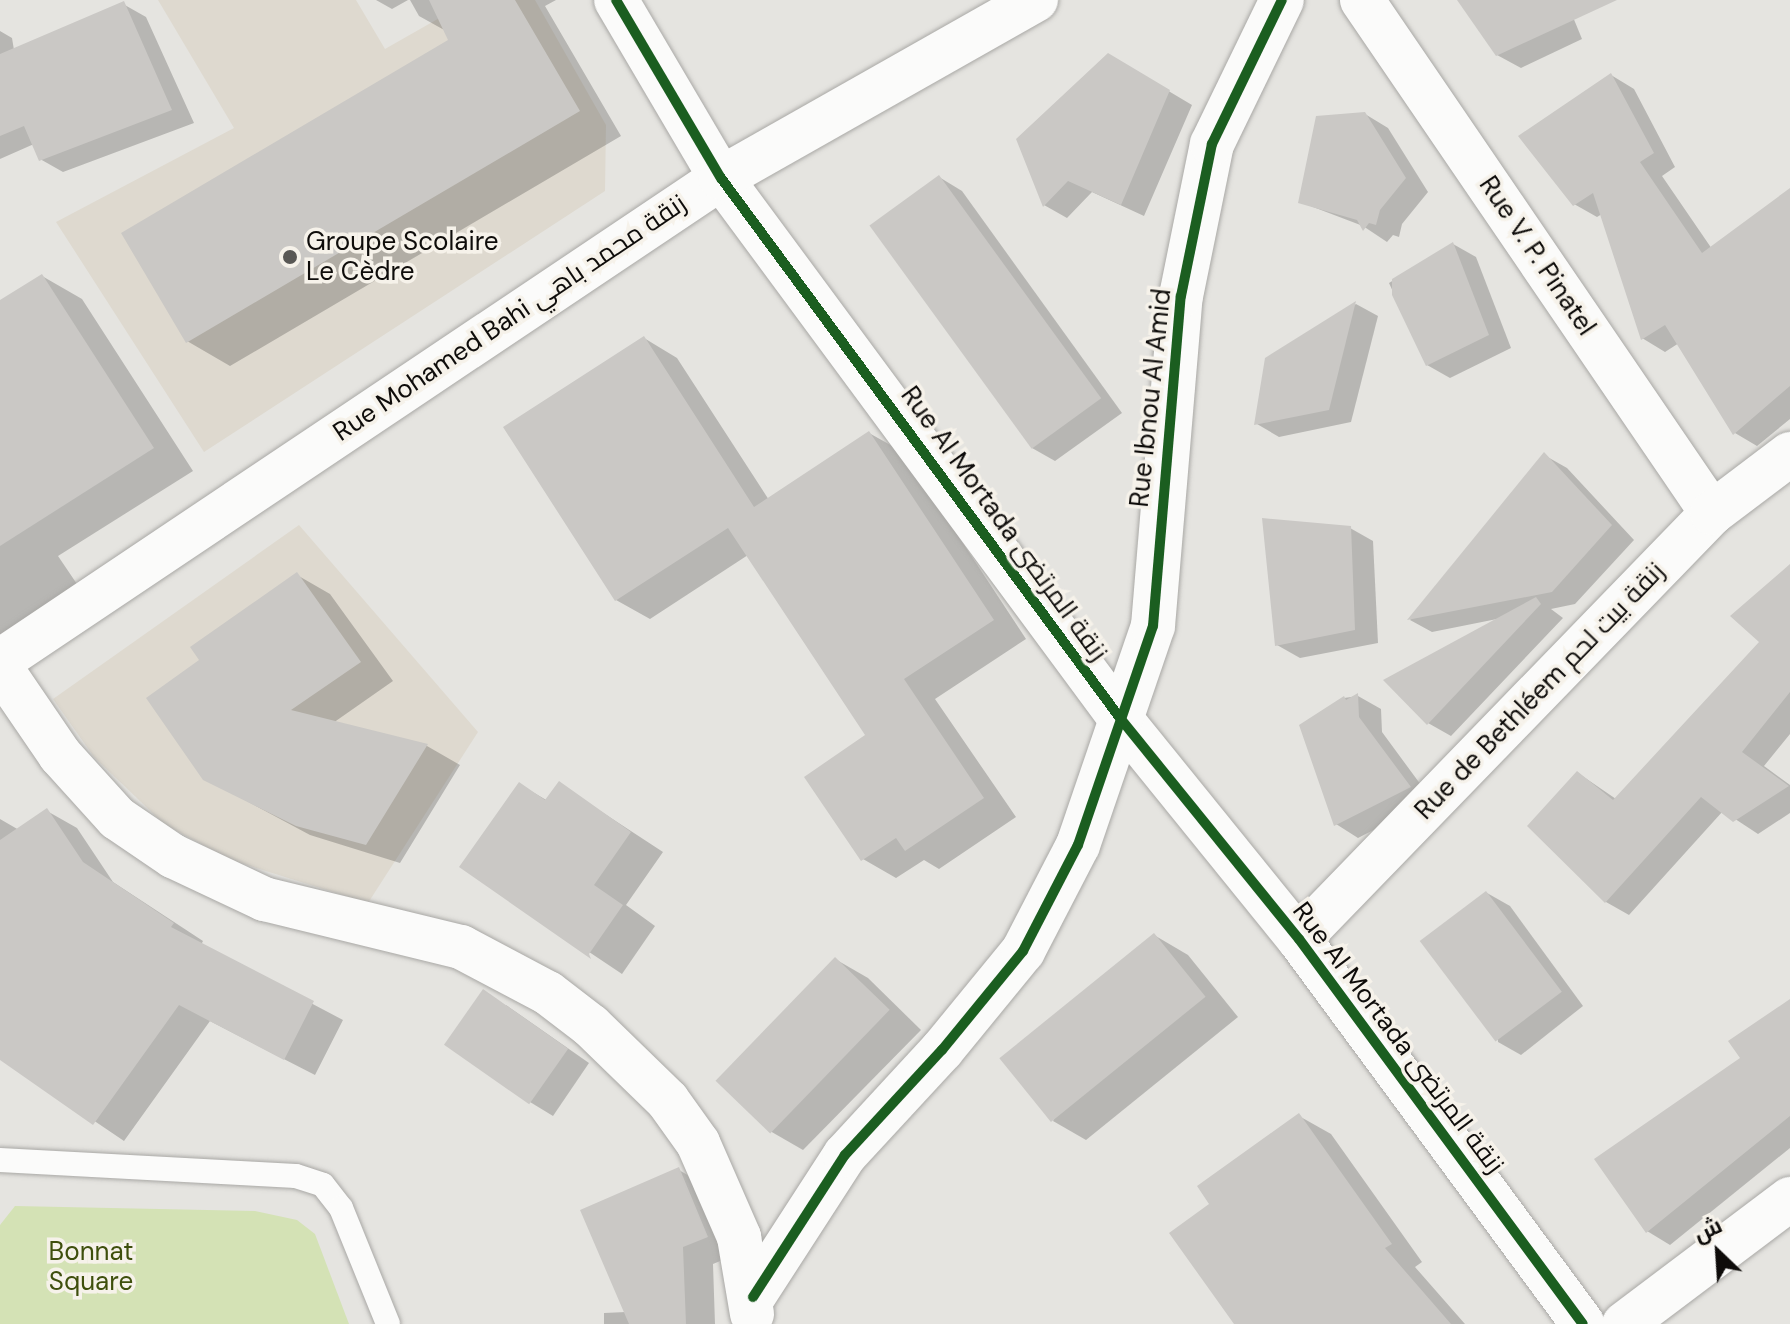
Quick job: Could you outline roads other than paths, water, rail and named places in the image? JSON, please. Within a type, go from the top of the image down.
[{"type":"street","name":"Rue Al Mortada زنقة المرتضى","points":[[616,0],[721,178],[1120,718],[1299,939],[1583,1324]]},
{"type":"street","name":"Rue Mohamed Bahi زنقة محمد باهي","points":[[0,664],[721,178],[1036,0]]},
{"type":"street","name":"Rue Ibnou Al Amid","points":[[752,1310],[845,1155],[942,1050],[1023,951],[1078,845],[1153,626],[1181,296],[1212,144],[1282,0]]},
{"type":"street","name":"Rue V. P. Pinatel","points":[[1362,0],[1712,513]]},
{"type":"street","name":"Rue de Bethléem زنقة بيت لحم","points":[[1299,939],[1712,513],[1790,454]]},
{"type":"street","points":[[0,664],[79,776],[117,818],[173,856],[264,899],[461,947],[548,993],[591,1026],[668,1101],[698,1143],[739,1237],[752,1310]]},
{"type":"street","points":[[1624,1324],[1790,1199]]},
{"type":"lane","points":[[0,1160],[296,1176],[323,1185],[341,1208],[388,1324]]},
{"type":"place","name":"Groupe Scolaire Le Cèdre","points":[[290,257]]},
{"type":"park label","name":"Bonnat Square","points":[[91,1267]]}]
